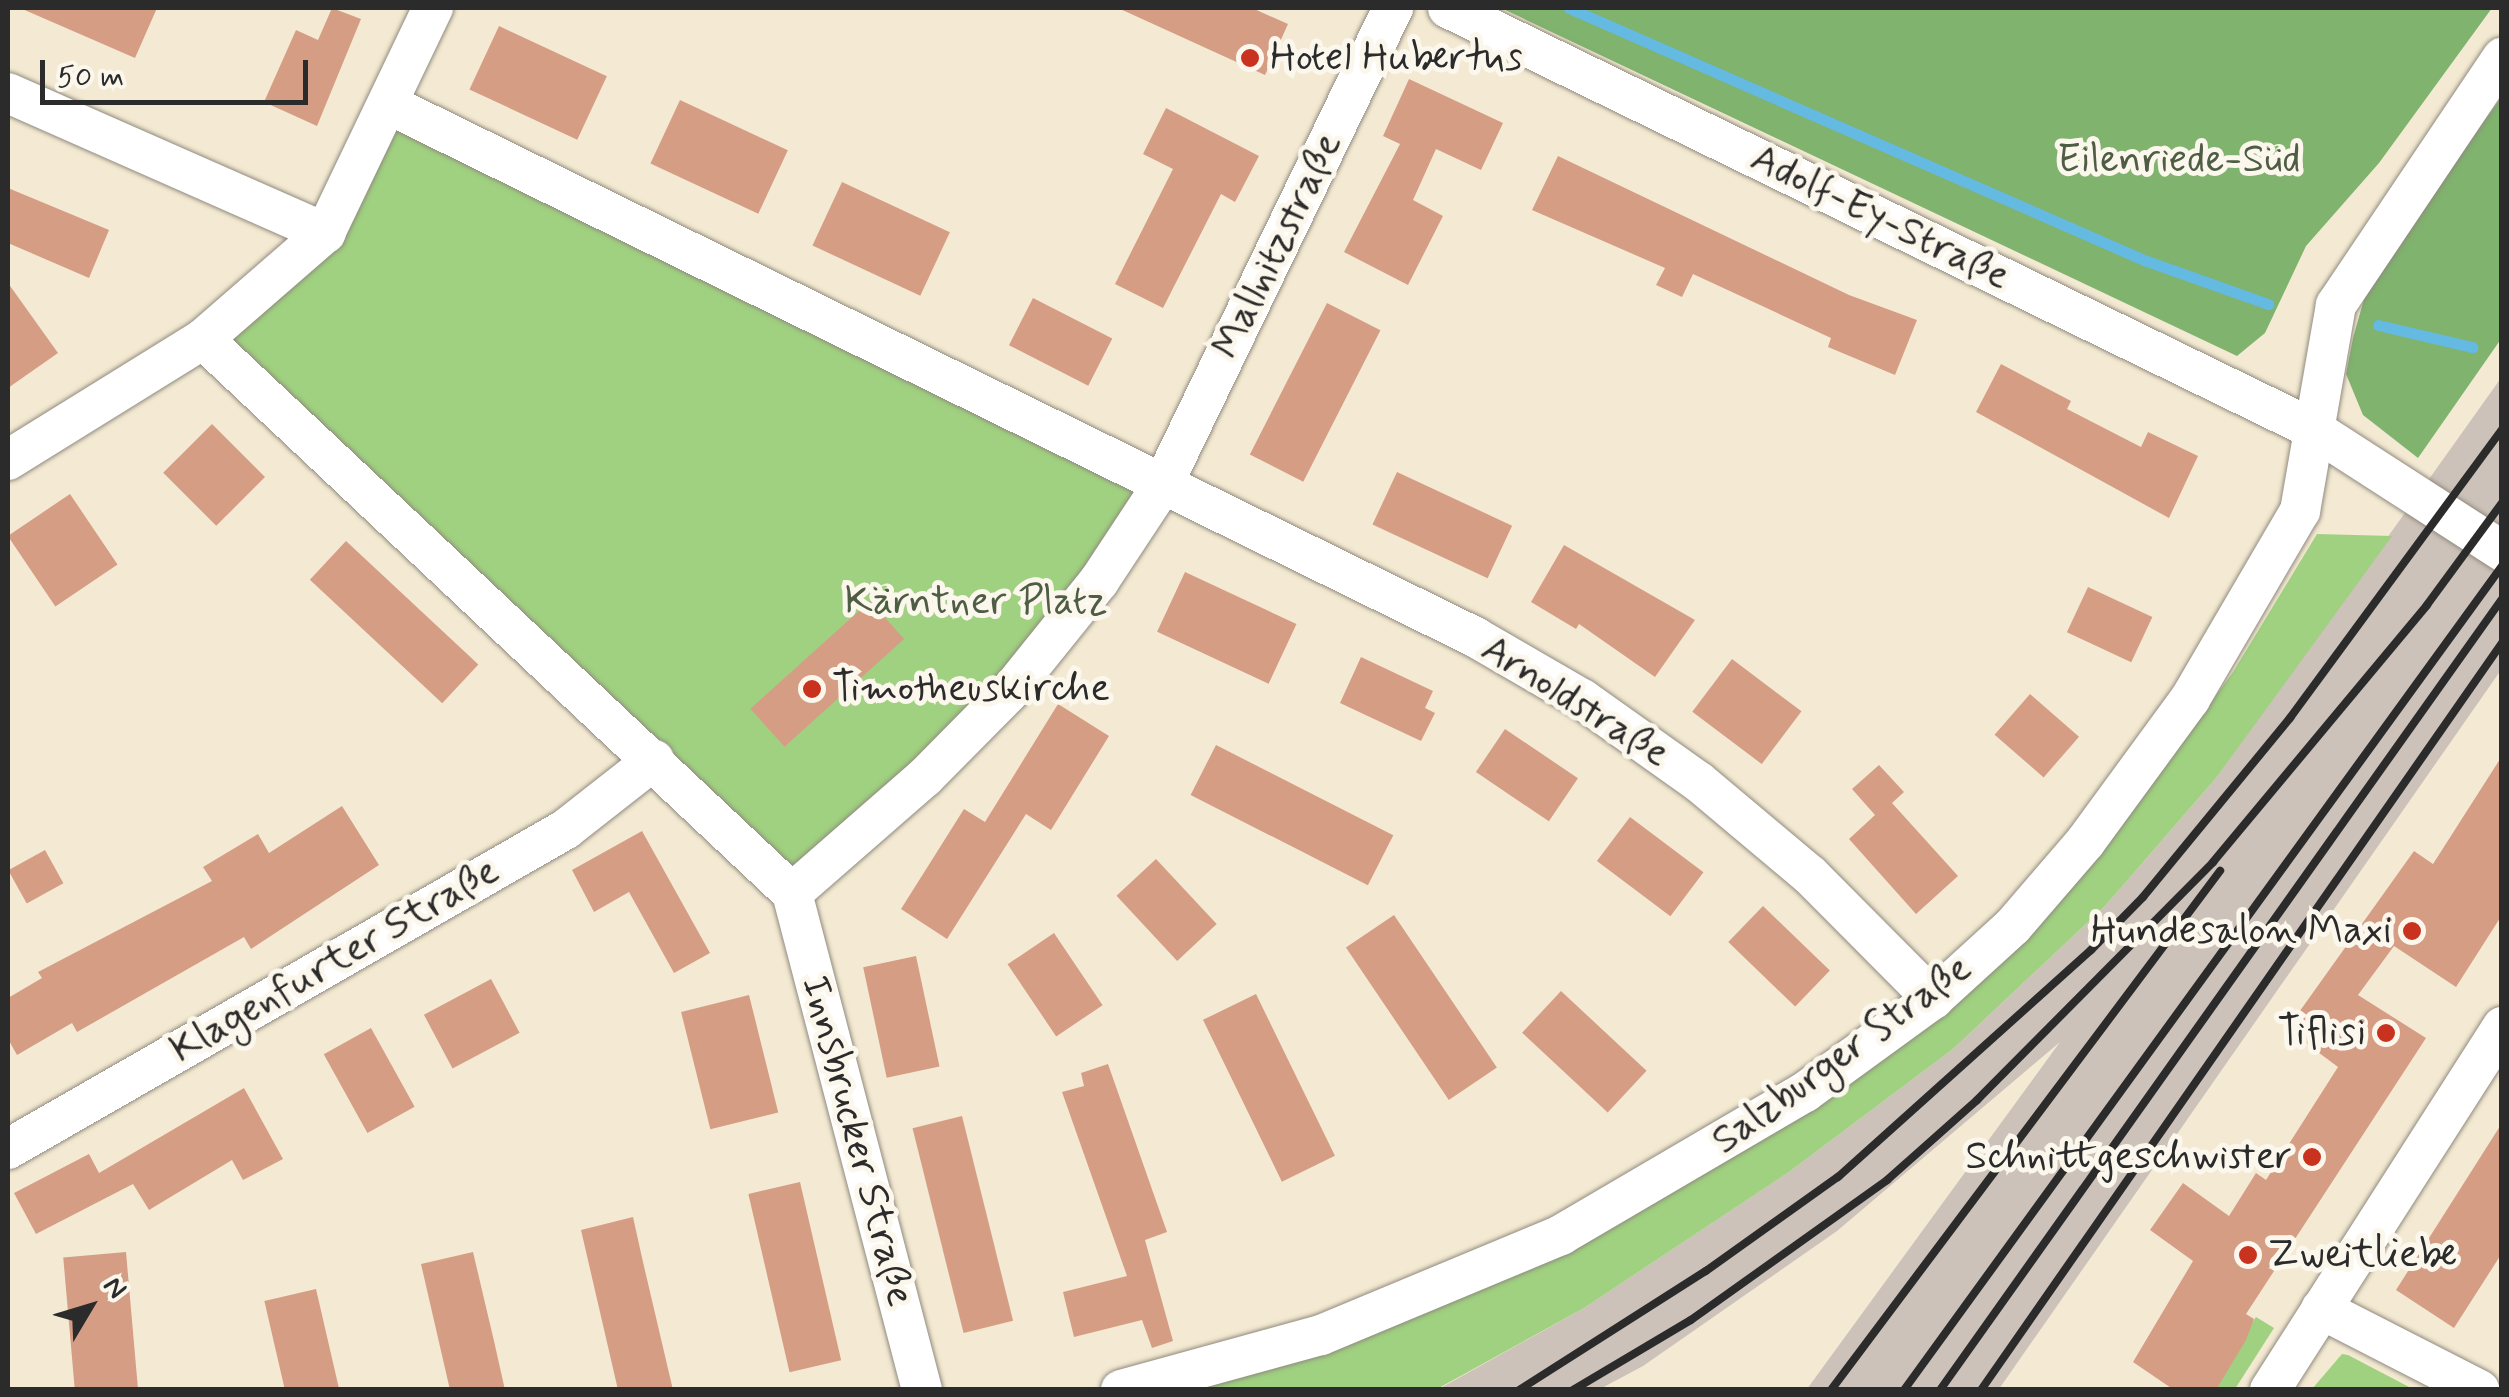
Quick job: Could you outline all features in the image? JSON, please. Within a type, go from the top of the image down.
[{"type":"street","points":[[8,460],[203,339],[325,233],[433,8]]},
{"type":"street","name":"Mallnitzstraße","points":[[1163,484],[1393,8]]},
{"type":"street","name":"Adolf-Ey-Straße","points":[[1448,8],[2313,429],[2502,551]]},
{"type":"street","name":"Salzburger Straße","points":[[1121,1390],[1322,1335],[1562,1236],[1805,1092],[1933,999],[2012,926],[2074,856],[2190,700],[2300,511],[2333,316],[2502,58]]},
{"type":"street","points":[[8,93],[325,233]]},
{"type":"street","points":[[203,339],[792,893],[925,777],[1013,688],[1077,611],[1163,484],[388,104]]},
{"type":"street","name":"Arnoldstraße","points":[[1163,484],[1475,637],[1582,699],[1700,782],[1810,875],[1933,999]]},
{"type":"street","name":"Klagenfurter Straße","points":[[8,1148],[566,828],[654,760]]},
{"type":"street","name":"Innsbrucker Straße","points":[[792,893],[922,1390]]},
{"type":"street","points":[[2270,1390],[2502,1027]]},
{"type":"street","points":[[2321,1309],[2480,1390]]},
{"type":"shaded area","points":[[2501,378],[2501,670],[1999,1389],[1807,1389],[2060,1042],[1837,1231],[1643,1366],[1600,1389],[1437,1390],[1584,1308],[1789,1172],[1953,1049],[2105,906],[2216,778]]},
{"type":"green space","name":"Eilenriede-Süd","points":[[1501,8],[2492,8],[2379,163],[2306,246],[2265,333],[2237,356]]},
{"type":"green space","name":"Eilenriede-Süd","points":[[2501,98],[2501,339],[2418,458],[2363,415],[2346,374],[2353,338],[2370,278]]},
{"type":"green space","name":"Kärntner Platz","points":[[388,104],[1163,484],[1099,581],[792,893],[203,339],[325,233]]},
{"type":"green space","points":[[2317,534],[2392,536],[2216,778],[2105,906],[1953,1049],[1789,1172],[1584,1308],[1437,1389],[1121,1390],[1321,1335],[1669,1177],[2098,857],[2233,672]]},
{"type":"green space","points":[[2256,1317],[2274,1328],[2235,1389],[2208,1390]]},
{"type":"green space","points":[[2342,1354],[2348,1355],[2413,1389],[2312,1389]]},
{"type":"building","points":[[20,8],[157,8],[135,58]]},
{"type":"building","points":[[332,8],[361,19],[317,126],[264,102],[296,30],[318,40]]},
{"type":"building","name":"Hotel Hubertus","points":[[1118,8],[1252,8],[1288,24],[1265,75]]},
{"type":"building","points":[[499,26],[607,76],[577,140],[469,89]]},
{"type":"building","points":[[1409,79],[1503,123],[1481,170],[1436,149],[1413,200],[1443,216],[1408,285],[1344,252],[1400,144],[1383,136]]},
{"type":"building","points":[[680,100],[788,150],[758,214],[650,163]]},
{"type":"building","points":[[1166,108],[1259,156],[1235,202],[1221,194],[1163,308],[1115,284],[1173,169],[1143,154]]},
{"type":"building","points":[[1558,156],[1849,295],[1917,320],[1895,375],[1828,347],[1831,338],[1693,274],[1682,297],[1656,285],[1665,268],[1532,210]]},
{"type":"building","points":[[842,182],[950,232],[920,296],[812,245]]},
{"type":"building","points":[[8,188],[109,230],[89,278],[8,243]]},
{"type":"building","points":[[8,283],[58,353],[8,388]]},
{"type":"building","points":[[1033,298],[1112,338],[1088,386],[1009,345]]},
{"type":"building","points":[[1327,303],[1380,330],[1303,482],[1250,454]]},
{"type":"building","points":[[2001,364],[2071,401],[2067,409],[2141,447],[2148,432],[2198,456],[2169,518],[1976,412]]},
{"type":"building","points":[[212,424],[265,477],[216,526],[163,473]]},
{"type":"building","points":[[1397,472],[1512,526],[1488,578],[1372,525]]},
{"type":"building","points":[[70,494],[118,564],[55,606],[8,536]]},
{"type":"building","points":[[346,541],[478,664],[442,703],[310,580]]},
{"type":"building","points":[[1564,545],[1695,620],[1655,677],[1579,624],[1576,629],[1531,602]]},
{"type":"building","points":[[1185,572],[1296,624],[1269,684],[1157,632]]},
{"type":"building","points":[[2088,587],[2152,617],[2131,662],[2067,632]]},
{"type":"building","name":"Timotheuskirche","points":[[870,601],[904,639],[784,747],[750,709]]},
{"type":"building","points":[[1361,657],[1433,691],[1425,708],[1435,713],[1421,741],[1340,703]]},
{"type":"building","points":[[1732,659],[1801,711],[1762,764],[1692,712]]},
{"type":"building","points":[[2030,694],[2079,737],[2044,777],[1995,735]]},
{"type":"building","points":[[1058,704],[1109,736],[1051,830],[1026,814],[947,939],[901,909],[964,809],[985,822]]},
{"type":"building","points":[[1505,729],[1578,778],[1549,821],[1476,772]]},
{"type":"building","points":[[1216,745],[1393,835],[1368,885],[1191,795]]},
{"type":"building","points":[[2502,756],[2502,915],[2456,987],[2394,946],[2358,995],[2426,1038],[2246,1314],[2254,1319],[2246,1340],[2216,1390],[2174,1390],[2133,1362],[2193,1261],[2150,1230],[2183,1183],[2229,1216],[2256,1173],[2266,1180],[2338,1067],[2287,1029],[2414,851],[2433,864]]},
{"type":"building","points":[[1879,765],[1904,792],[1892,803],[1958,876],[1916,914],[1849,839],[1875,815],[1852,789]]},
{"type":"building","points":[[342,806],[379,865],[251,949],[244,937],[77,1032],[72,1023],[17,1055],[8,1039],[8,998],[42,978],[38,972],[212,881],[203,867],[258,834],[269,853]]},
{"type":"building","points":[[1630,817],[1703,872],[1670,916],[1597,861]]},
{"type":"building","points":[[642,831],[710,953],[674,973],[629,892],[594,912],[572,870]]},
{"type":"building","points":[[45,850],[63,883],[27,904],[8,870]]},
{"type":"building","points":[[1156,859],[1217,924],[1177,961],[1117,896]]},
{"type":"building","points":[[1763,906],[1830,971],[1795,1007],[1728,942]]},
{"type":"building","points":[[1394,915],[1497,1068],[1449,1100],[1346,947]]},
{"type":"building","points":[[1054,933],[1103,1005],[1056,1036],[1008,964]]},
{"type":"building","points":[[916,956],[939,1067],[887,1078],[863,967]]},
{"type":"building","points":[[491,979],[520,1033],[453,1069],[424,1015]]},
{"type":"building","points":[[1561,991],[1647,1071],[1608,1112],[1522,1033]]},
{"type":"building","points":[[1256,994],[1335,1156],[1282,1182],[1203,1020]]},
{"type":"building","points":[[749,995],[778,1112],[710,1129],[681,1012]]},
{"type":"building","points":[[371,1028],[415,1107],[367,1133],[324,1054]]},
{"type":"building","points":[[1108,1064],[1167,1232],[1145,1240],[1173,1341],[1152,1348],[1142,1320],[1074,1337],[1063,1292],[1127,1276],[1062,1092],[1084,1086],[1081,1073]]},
{"type":"building","points":[[244,1088],[283,1159],[243,1180],[232,1160],[149,1210],[133,1184],[36,1234],[14,1193],[89,1154],[99,1173]]},
{"type":"building","points":[[962,1116],[1013,1321],[964,1333],[913,1128]]},
{"type":"building","points":[[2502,1123],[2502,1253],[2454,1328],[2396,1290]]},
{"type":"building","points":[[800,1182],[841,1360],[790,1372],[748,1194]]},
{"type":"building","points":[[633,1217],[673,1390],[618,1390],[581,1230]]},
{"type":"building","points":[[126,1252],[138,1389],[75,1390],[63,1257]]},
{"type":"building","points":[[473,1252],[505,1390],[450,1390],[421,1264]]},
{"type":"building","points":[[316,1289],[339,1390],[285,1390],[264,1301]]},
{"type":"waterway","points":[[1569,8],[2144,260],[2268,304]]},
{"type":"waterway","points":[[2378,325],[2472,347]]},
{"type":"railway","points":[[1519,1390],[1706,1271],[1838,1177],[2091,950],[2143,897],[2290,718],[2502,429]]},
{"type":"railway","points":[[1573,1390],[1691,1320],[1887,1180],[1977,1100],[2213,862],[2427,605],[2502,503]]},
{"type":"railway","points":[[1904,1390],[2502,566]]},
{"type":"railway","points":[[1940,1390],[2502,599]]},
{"type":"railway","points":[[1981,1390],[2502,643]]},
{"type":"railway","points":[[1831,1390],[2220,871]]},
{"type":"place","name":"Hotel Hubertus","points":[[1250,58]]},
{"type":"place","name":"Timotheuskirche","points":[[812,689]]},
{"type":"place","name":"Hundesalon Maxi","points":[[2412,931]]},
{"type":"place","name":"Tiflisi","points":[[2386,1033]]},
{"type":"place","name":"Schnittgeschwister","points":[[2312,1157]]},
{"type":"place","name":"Zweitliebe","points":[[2248,1255]]}]
